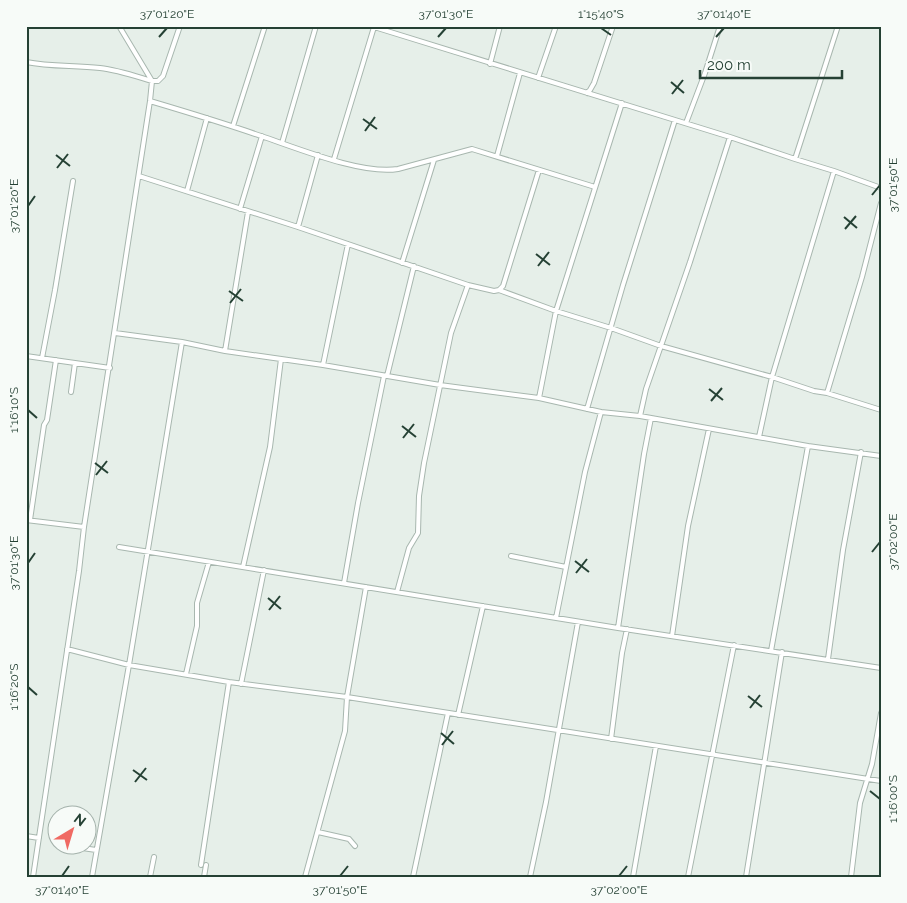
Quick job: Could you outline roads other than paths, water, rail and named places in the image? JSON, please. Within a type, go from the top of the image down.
[{"type":"street","points":[[33,877],[152,82],[119,26]]},
{"type":"street","points":[[26,62],[57,66],[106,68],[152,82],[158,81],[163,76],[180,26]]},
{"type":"street","points":[[233,126],[265,26]]},
{"type":"street","points":[[282,143],[316,26]]},
{"type":"street","points":[[389,32],[391,26]]},
{"type":"street","points":[[490,64],[500,26]]},
{"type":"street","points":[[538,78],[556,26]]},
{"type":"street","points":[[586,93],[594,83],[613,26]]},
{"type":"street","points":[[686,123],[705,74],[720,26]]},
{"type":"street","points":[[795,159],[838,26]]},
{"type":"street","points":[[334,159],[373,27],[686,123],[881,188]]},
{"type":"street","points":[[497,156],[520,73]]},
{"type":"street","points":[[150,101],[233,126],[318,155],[375,170],[386,171],[434,160],[468,149],[497,156],[595,188]]},
{"type":"street","points":[[539,398],[556,311],[622,103]]},
{"type":"street","points":[[187,191],[207,118]]},
{"type":"street","points":[[587,409],[596,372],[675,120]]},
{"type":"street","points":[[240,209],[262,136]]},
{"type":"street","points":[[640,416],[646,389],[690,262],[730,137]]},
{"type":"street","points":[[298,227],[318,155]]},
{"type":"street","points":[[402,263],[434,160]]},
{"type":"street","points":[[499,290],[503,286],[539,170]]},
{"type":"street","points":[[759,437],[772,377],[834,171]]},
{"type":"street","points":[[139,176],[298,227],[468,285],[499,290],[661,346],[880,409],[881,403]]},
{"type":"street","points":[[42,358],[56,290],[73,181]]},
{"type":"street","points":[[827,393],[862,277],[881,203]]},
{"type":"street","points":[[225,351],[248,212]]},
{"type":"street","points":[[323,365],[348,244]]},
{"type":"street","points":[[344,583],[358,503],[385,376],[414,266]]},
{"type":"street","points":[[397,592],[409,548],[418,533],[419,496],[424,462],[451,333],[468,285]]},
{"type":"street","points":[[115,333],[182,342],[225,351],[440,385],[539,398],[601,412],[640,416],[808,446],[881,456]]},
{"type":"street","points":[[98,839],[129,665],[182,342]]},
{"type":"street","points":[[26,356],[110,368]]},
{"type":"street","points":[[243,567],[270,447],[281,359]]},
{"type":"street","points":[[56,360],[28,520],[84,527]]},
{"type":"street","points":[[71,392],[75,363]]},
{"type":"street","points":[[556,618],[585,472],[601,412]]},
{"type":"street","points":[[618,628],[651,418]]},
{"type":"street","points":[[672,636],[688,526],[709,429]]},
{"type":"street","points":[[772,651],[786,560],[808,446]]},
{"type":"street","points":[[828,660],[843,550],[861,452]]},
{"type":"street","points":[[119,547],[578,622],[881,668]]},
{"type":"street","points":[[511,556],[566,567]]},
{"type":"street","points":[[186,674],[197,626],[197,603],[209,562]]},
{"type":"street","points":[[241,684],[264,570]]},
{"type":"street","points":[[305,877],[344,731],[347,697],[366,587]]},
{"type":"street","points":[[458,715],[483,606]]},
{"type":"street","points":[[530,877],[546,802],[578,622]]},
{"type":"street","points":[[611,739],[627,629]]},
{"type":"street","points":[[688,877],[734,645]]},
{"type":"street","points":[[67,649],[129,665],[241,684],[347,697],[881,781]]},
{"type":"street","points":[[746,877],[782,652]]},
{"type":"street","points":[[204,877],[203,865],[229,682]]},
{"type":"street","points":[[414,877],[448,713]]},
{"type":"street","points":[[851,877],[860,803],[872,764],[881,713]]},
{"type":"street","points":[[633,877],[656,746]]},
{"type":"street","points":[[318,832],[349,838],[356,846]]},
{"type":"street","points":[[26,836],[38,838]]},
{"type":"street","points":[[92,877],[95,856]]},
{"type":"street","points":[[150,877],[154,857]]}]
